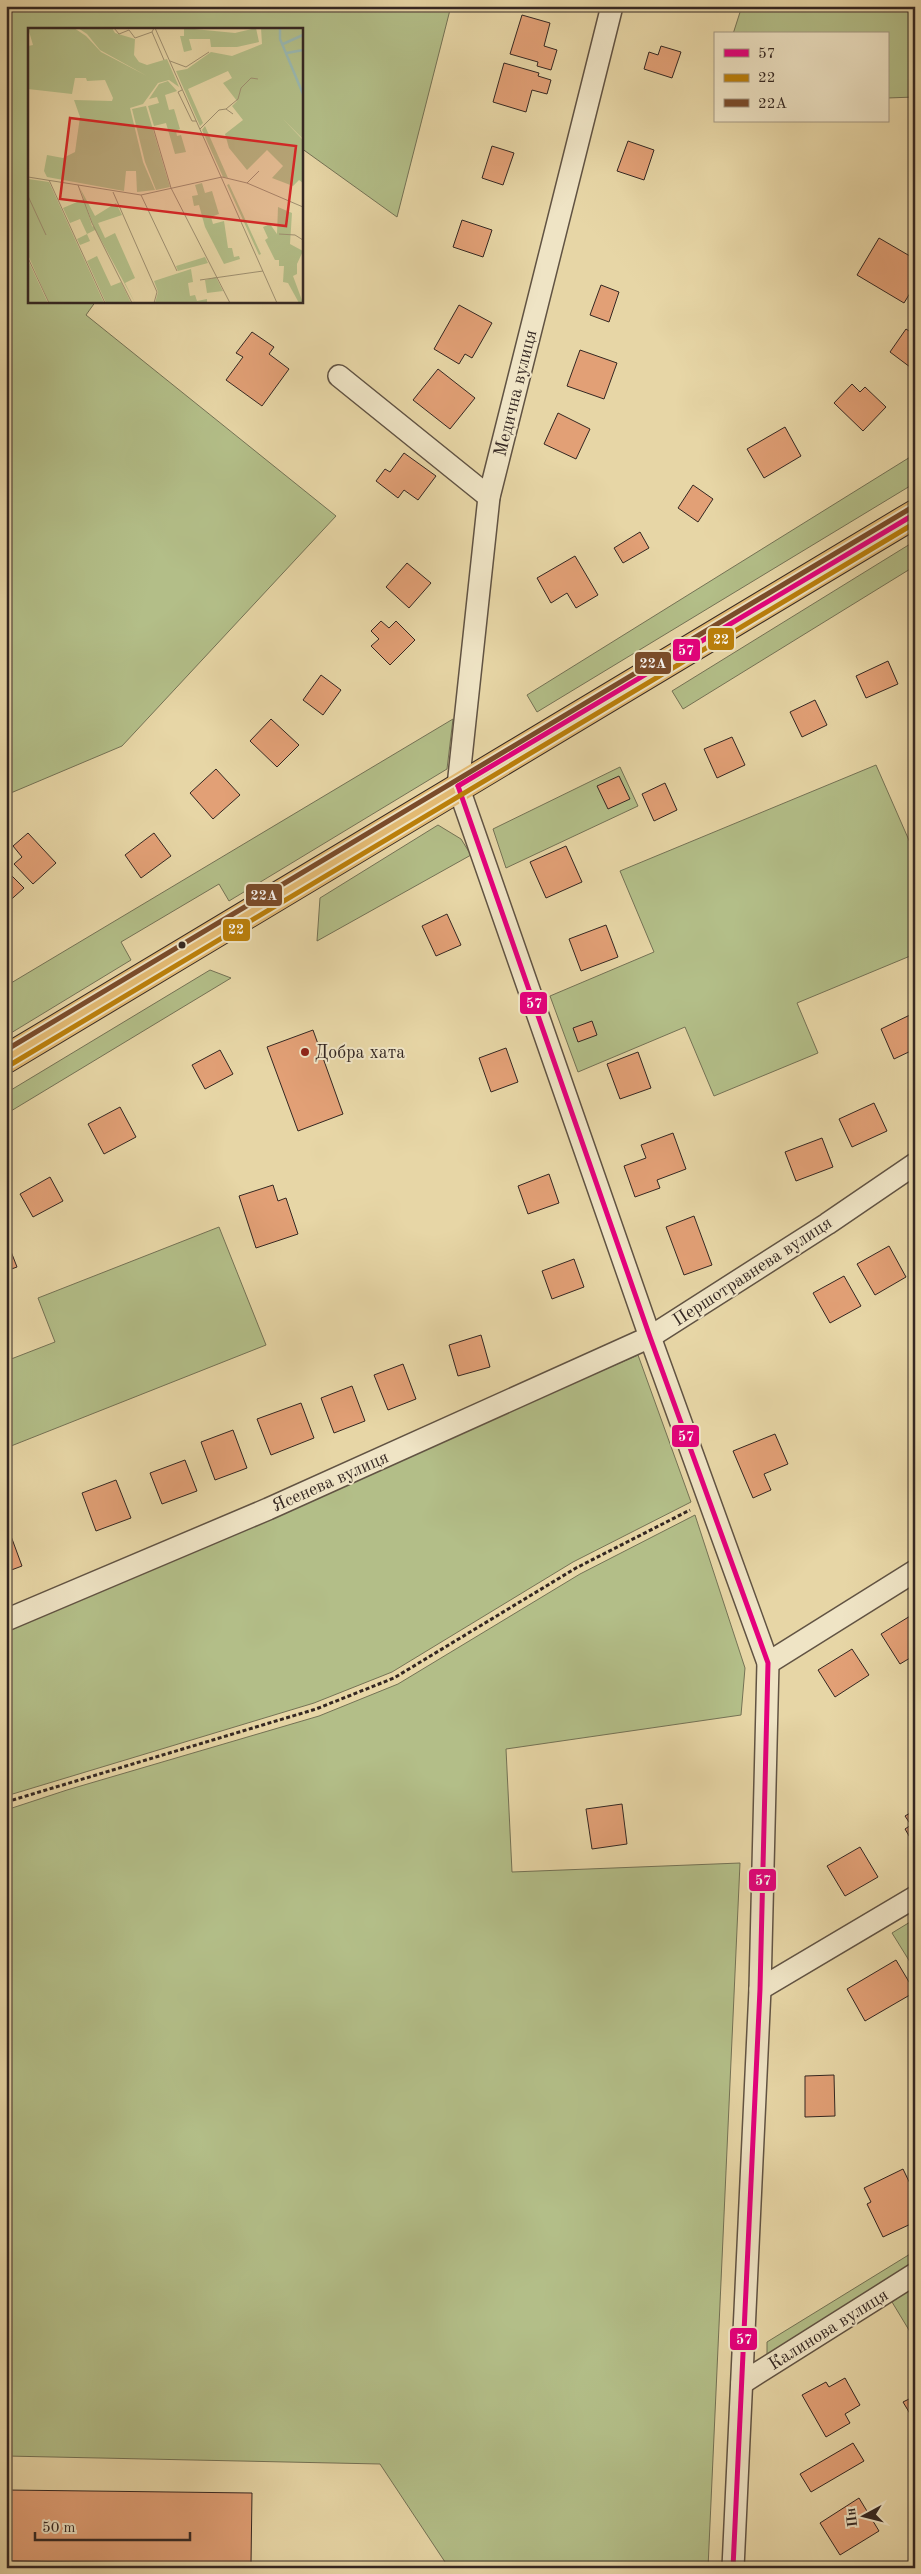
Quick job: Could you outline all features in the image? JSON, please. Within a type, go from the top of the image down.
[{"type":"main road","points":[[6,1059],[458,786],[915,514]]},
{"type":"street","name":"Медична вулиця","points":[[458,786],[489,497],[612,6]]},
{"type":"street","points":[[339,376],[489,497]]},
{"type":"street","name":"Першотравнева вулиця","points":[[458,786],[650,1337],[827,1224],[915,1164]]},
{"type":"street","points":[[650,1337],[711,1499],[768,1663],[760,1989],[733,2568]]},
{"type":"street","name":"Ясенева вулиця","points":[[6,1620],[268,1509],[650,1337]]},
{"type":"street","points":[[768,1663],[915,1571]]},
{"type":"street","points":[[760,1989],[915,1897]]},
{"type":"street","name":"Калинова вулиця","points":[[742,2383],[915,2274]]},
{"type":"path","points":[[6,1802],[316,1709],[394,1678],[576,1568],[711,1499]]},
{"type":"green space","points":[[6,6],[451,6],[397,217],[302,149],[302,28],[28,28],[28,302],[95,302],[86,315],[336,516],[122,746],[6,795]]},
{"type":"green space","points":[[742,6],[915,6],[915,97],[888,98],[888,32],[734,32]]},
{"type":"green space","points":[[915,454],[915,483],[537,712],[527,695]]},
{"type":"green space","points":[[915,541],[915,566],[683,709],[672,691]]},
{"type":"green space","points":[[453,719],[447,769],[229,901],[219,884],[121,942],[131,960],[6,1036],[6,986]]},
{"type":"green space","points":[[876,765],[915,854],[915,954],[797,1003],[818,1053],[714,1096],[685,1027],[578,1072],[550,996],[654,952],[620,871]]},
{"type":"green space","points":[[620,767],[638,806],[506,868],[493,829]]},
{"type":"green space","points":[[438,825],[461,839],[471,855],[317,941],[320,898]]},
{"type":"green space","points":[[210,970],[231,978],[6,1114],[6,1093]]},
{"type":"green space","points":[[219,1227],[266,1345],[6,1448],[6,1361],[55,1342],[38,1298]]},
{"type":"green space","points":[[638,1355],[691,1502],[573,1562],[392,1672],[314,1703],[6,1796],[6,1631]]},
{"type":"green space","points":[[695,1515],[745,1668],[741,1715],[506,1749],[512,1872],[740,1863],[708,2568],[449,2568],[380,2464],[6,2456],[6,1810],[67,1790],[319,1716],[398,1684],[580,1574]]},
{"type":"green space","points":[[915,1919],[915,1970],[892,1933]]},
{"type":"green space","points":[[915,2251],[915,2265],[767,2358],[767,2342]]},
{"type":"green space","points":[[915,2286],[915,2340],[892,2302]]},
{"type":"building","points":[[522,15],[550,23],[544,46],[557,50],[551,70],[537,66],[538,62],[510,54]]},
{"type":"building","points":[[661,46],[681,52],[672,78],[644,69],[649,52],[658,55]]},
{"type":"building","points":[[504,63],[539,73],[538,76],[551,80],[547,94],[532,90],[526,112],[493,102]]},
{"type":"building","points":[[628,141],[654,150],[644,180],[617,171]]},
{"type":"building","points":[[492,146],[514,153],[503,185],[482,178]]},
{"type":"building","points":[[462,220],[492,230],[483,257],[453,247]]},
{"type":"building","points":[[879,238],[915,259],[915,285],[904,303],[857,275]]},
{"type":"building","points":[[601,285],[619,292],[609,322],[590,315]]},
{"type":"building","points":[[459,305],[492,323],[472,358],[465,354],[459,364],[434,349]]},
{"type":"building","points":[[906,329],[915,335],[914,370],[890,352]]},
{"type":"building","points":[[252,332],[274,347],[269,354],[289,369],[262,406],[226,380],[243,357],[236,353]]},
{"type":"building","points":[[580,350],[617,363],[604,399],[567,386]]},
{"type":"building","points":[[438,369],[475,398],[450,429],[413,400]]},
{"type":"building","points":[[852,384],[860,392],[865,387],[886,407],[863,431],[834,403]]},
{"type":"building","points":[[558,413],[590,429],[576,459],[544,444]]},
{"type":"building","points":[[785,427],[801,456],[764,478],[747,449]]},
{"type":"building","points":[[404,453],[436,476],[418,500],[404,490],[398,498],[376,481],[385,469],[390,472]]},
{"type":"building","points":[[693,485],[713,499],[698,522],[678,508]]},
{"type":"building","points":[[640,532],[649,548],[623,563],[614,548]]},
{"type":"building","points":[[575,556],[598,595],[576,608],[567,593],[551,603],[537,578]]},
{"type":"building","points":[[407,563],[431,583],[409,608],[386,587]]},
{"type":"building","points":[[381,621],[389,628],[396,621],[415,640],[390,665],[371,646],[379,639],[371,631]]},
{"type":"building","points":[[888,661],[898,684],[866,698],[856,676]]},
{"type":"building","points":[[321,675],[341,690],[323,715],[303,700]]},
{"type":"building","points":[[815,700],[827,725],[802,737],[790,712]]},
{"type":"building","points":[[271,719],[299,745],[277,767],[250,741]]},
{"type":"building","points":[[732,737],[745,765],[717,778],[704,749]]},
{"type":"building","points":[[216,769],[240,795],[213,819],[190,793]]},
{"type":"building","points":[[619,776],[630,799],[608,809],[597,786]]},
{"type":"building","points":[[665,783],[677,810],[654,821],[642,794]]},
{"type":"building","points":[[28,833],[56,863],[33,884],[14,864],[22,857],[13,846]]},
{"type":"building","points":[[154,833],[171,856],[141,878],[125,855]]},
{"type":"building","points":[[566,846],[582,882],[546,898],[530,862]]},
{"type":"building","points":[[6,870],[24,888],[6,904]]},
{"type":"building","points":[[447,914],[461,945],[436,956],[422,926]]},
{"type":"building","points":[[606,925],[618,957],[581,971],[569,939]]},
{"type":"building","points":[[912,1014],[915,1021],[915,1049],[894,1059],[881,1029]]},
{"type":"building","points":[[592,1021],[597,1035],[578,1042],[573,1028]]},
{"type":"building","points":[[313,1030],[343,1114],[298,1131],[267,1047]]},
{"type":"building","points":[[506,1048],[518,1082],[491,1092],[479,1058]]},
{"type":"building","points":[[220,1050],[233,1074],[205,1089],[192,1065]]},
{"type":"building","points":[[638,1052],[651,1088],[620,1099],[607,1064]]},
{"type":"building","points":[[874,1103],[887,1131],[852,1147],[839,1119]]},
{"type":"building","points":[[120,1107],[136,1137],[104,1154],[88,1124]]},
{"type":"building","points":[[673,1133],[686,1169],[657,1180],[660,1188],[635,1197],[624,1166],[646,1158],[641,1145]]},
{"type":"building","points":[[822,1138],[833,1167],[796,1181],[785,1152]]},
{"type":"building","points":[[549,1174],[559,1203],[528,1214],[518,1186]]},
{"type":"building","points":[[50,1177],[63,1201],[33,1217],[20,1194]]},
{"type":"building","points":[[273,1185],[278,1201],[286,1198],[298,1234],[256,1248],[239,1196]]},
{"type":"building","points":[[694,1216],[712,1265],[684,1275],[666,1227]]},
{"type":"building","points":[[889,1246],[906,1277],[875,1295],[857,1264]]},
{"type":"building","points":[[10,1249],[17,1267],[6,1271],[6,1251]]},
{"type":"building","points":[[574,1259],[584,1287],[552,1299],[542,1271]]},
{"type":"building","points":[[844,1276],[861,1306],[830,1323],[813,1293]]},
{"type":"building","points":[[481,1335],[490,1367],[458,1376],[449,1345]]},
{"type":"building","points":[[403,1364],[416,1399],[388,1410],[374,1375]]},
{"type":"building","points":[[352,1386],[365,1421],[334,1433],[321,1398]]},
{"type":"building","points":[[301,1403],[314,1438],[271,1455],[257,1419]]},
{"type":"building","points":[[233,1430],[247,1468],[215,1480],[201,1442]]},
{"type":"building","points":[[775,1434],[788,1464],[764,1474],[771,1490],[753,1498],[733,1451]]},
{"type":"building","points":[[185,1460],[197,1491],[162,1504],[150,1473]]},
{"type":"building","points":[[116,1480],[131,1518],[96,1531],[82,1493]]},
{"type":"building","points":[[8,1528],[22,1566],[6,1572],[6,1529]]},
{"type":"building","points":[[915,1613],[915,1655],[900,1664],[881,1634]]},
{"type":"building","points":[[852,1649],[869,1675],[835,1697],[818,1670]]},
{"type":"building","points":[[622,1804],[627,1844],[592,1849],[586,1809]]},
{"type":"building","points":[[915,1810],[915,1846],[905,1829],[911,1825],[905,1816]]},
{"type":"building","points":[[860,1847],[878,1877],[845,1896],[827,1866]]},
{"type":"building","points":[[896,1960],[915,1992],[865,2021],[847,1989]]},
{"type":"building","points":[[834,2075],[835,2116],[805,2117],[805,2076]]},
{"type":"building","points":[[903,2169],[915,2194],[915,2222],[883,2237],[867,2204],[871,2202],[864,2188]]},
{"type":"building","points":[[845,2378],[860,2405],[845,2414],[850,2423],[826,2437],[802,2395],[826,2382],[829,2387]]},
{"type":"building","points":[[915,2396],[915,2422],[903,2402]]},
{"type":"building","points":[[853,2443],[864,2461],[811,2492],[800,2474]]},
{"type":"building","points":[[7,2490],[252,2493],[251,2564],[7,2561]]},
{"type":"building","points":[[859,2498],[879,2531],[840,2555],[820,2523]]},
{"type":"transit line","name":"22А","points":[[6,1050],[911,508]]},
{"type":"transit line","name":"57","points":[[458,786],[915,514]]},
{"type":"transit line","name":"22","points":[[10,1065],[915,523]]},
{"type":"transit line","name":"57","points":[[458,786],[650,1337],[768,1663],[760,1989],[733,2568]]},
{"type":"place","name":"Добра хата","points":[[305,1052]]}]
